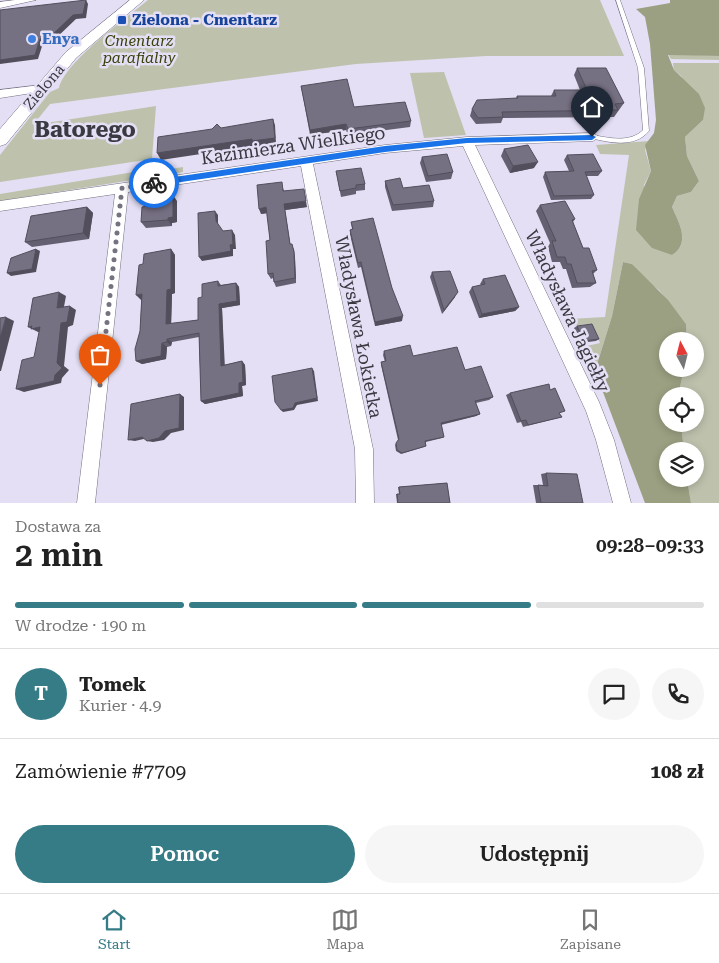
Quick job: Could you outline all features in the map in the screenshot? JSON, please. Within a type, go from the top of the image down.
[{"type":"street","points":[[0,5],[32,0]]},
{"type":"street","name":"Zielona","points":[[0,140],[74,52],[138,0]]},
{"type":"street","points":[[0,94],[41,89]]},
{"type":"street","name":"Kazimierza Wielkiego","points":[[0,206],[306,160],[467,141],[592,137]]},
{"type":"street","name":"Władysława Jagiełły","points":[[467,141],[593,408],[605,440],[622,503]]},
{"type":"street","name":"Władysława Łokietka","points":[[306,160],[364,449],[365,503]]},
{"type":"street","points":[[86,503],[122,188]]},
{"type":"lane","points":[[592,137],[629,140],[641,137],[646,132],[641,68],[618,0]]},
{"type":"green space","name":"Cmentarz parafialny","points":[[148,0],[600,0],[624,56],[486,56],[356,64],[50,104],[33,125],[156,106],[152,159],[0,182],[0,155],[50,92],[59,88],[64,77],[84,53]]},
{"type":"green space","points":[[670,0],[719,0],[719,56],[668,55],[674,70],[699,94],[705,108],[703,120],[685,137],[687,156],[699,181],[691,192],[677,196],[672,207],[682,232],[682,239],[678,250],[672,255],[652,248],[636,230],[639,199],[651,171],[645,145],[654,133],[656,120],[650,44],[645,17],[636,9],[670,3]]},
{"type":"green space","points":[[668,54],[719,56],[719,60],[671,59]]},
{"type":"green space","points":[[673,63],[719,63],[719,503],[691,503],[688,487],[704,487],[704,442],[683,442],[682,432],[704,432],[704,387],[680,387],[682,378],[704,378],[704,332],[686,332],[686,324],[659,290],[644,279],[632,264],[623,262],[612,316],[595,371],[582,347],[600,343],[591,324],[571,326],[569,319],[605,317],[629,155],[600,154],[596,145],[649,141],[645,150],[651,171],[644,185],[672,255],[681,245],[682,232],[672,207],[677,196],[691,192],[699,181],[687,156],[685,137],[703,120],[681,76],[674,70]]},
{"type":"green space","points":[[444,72],[466,135],[424,138],[410,73]]},
{"type":"green space","points":[[183,167],[183,172],[0,201],[0,194],[152,169],[152,172]]},
{"type":"green space","points":[[623,262],[632,264],[668,300],[686,324],[686,332],[659,332],[659,378],[682,378],[680,387],[659,387],[659,432],[682,432],[683,442],[659,442],[659,487],[688,487],[691,503],[645,503],[595,371],[612,316]]},
{"type":"building","points":[[86,0],[83,14],[73,15],[50,37],[40,39],[35,55],[0,60],[0,10]]},
{"type":"building","points":[[577,68],[606,68],[624,103],[615,104],[618,110],[502,112],[503,117],[478,118],[472,109],[477,100],[518,98],[517,96],[556,96],[554,90],[587,90]]},
{"type":"building","points":[[347,79],[354,107],[405,102],[411,121],[348,129],[346,124],[310,130],[301,86]]},
{"type":"building","points":[[273,119],[275,138],[252,141],[252,139],[157,153],[158,137],[212,129],[217,124],[221,128]]},
{"type":"building","points":[[528,145],[538,162],[513,166],[504,149]]},
{"type":"building","points":[[447,154],[453,172],[428,176],[422,157]]},
{"type":"building","points":[[593,154],[602,171],[585,172],[594,195],[554,196],[545,172],[574,171],[567,155]]},
{"type":"building","points":[[361,168],[365,184],[340,191],[336,171]]},
{"type":"building","points":[[400,178],[403,188],[429,185],[434,201],[393,205],[385,181]]},
{"type":"building","points":[[282,182],[283,191],[304,189],[306,201],[284,204],[290,244],[292,244],[294,252],[295,278],[274,282],[273,273],[268,274],[266,241],[270,240],[266,207],[259,209],[257,185]]},
{"type":"building","points":[[173,195],[173,217],[168,218],[168,220],[141,222],[142,207],[152,205],[152,199]]},
{"type":"building","points":[[565,201],[575,219],[572,220],[583,248],[589,248],[597,270],[592,271],[596,283],[577,283],[571,264],[567,264],[565,257],[557,257],[552,241],[556,241],[540,205]]},
{"type":"building","points":[[87,207],[83,233],[25,242],[31,216]]},
{"type":"building","points":[[215,211],[216,221],[223,231],[232,230],[233,244],[230,245],[231,251],[199,257],[198,213]]},
{"type":"building","points":[[373,218],[392,288],[403,316],[375,322],[361,262],[358,263],[350,230],[353,229],[351,222]]},
{"type":"building","points":[[36,249],[32,269],[7,273],[11,258]]},
{"type":"building","points":[[171,249],[171,289],[167,290],[166,324],[198,320],[198,298],[202,297],[202,284],[218,281],[218,286],[236,283],[237,301],[219,304],[221,366],[242,361],[243,382],[239,383],[239,393],[201,401],[199,333],[167,339],[167,342],[162,343],[161,356],[136,361],[135,349],[140,331],[142,294],[136,295],[139,265],[143,264],[144,254]]},
{"type":"building","points":[[450,271],[458,292],[444,310],[432,272]]},
{"type":"building","points":[[505,275],[519,307],[482,314],[472,287],[485,284],[483,279]]},
{"type":"building","points":[[59,292],[57,308],[70,306],[67,322],[61,323],[57,363],[62,368],[55,375],[54,381],[16,389],[22,360],[34,357],[40,327],[31,329],[32,326],[28,327],[33,298]]},
{"type":"building","points":[[6,317],[0,338],[0,318]]},
{"type":"building","points":[[592,324],[599,339],[584,341],[577,326]]},
{"type":"building","points":[[410,345],[413,356],[457,347],[465,370],[481,366],[493,397],[475,401],[480,414],[441,423],[444,437],[425,441],[426,446],[402,453],[397,450],[396,443],[399,439],[381,362],[386,361],[384,351]]},
{"type":"building","points":[[312,368],[317,398],[295,403],[293,408],[281,410],[275,402],[272,376]]},
{"type":"building","points":[[549,384],[550,390],[555,388],[565,411],[559,413],[562,417],[528,425],[526,420],[521,421],[510,393]]},
{"type":"building","points":[[180,394],[179,428],[165,431],[159,438],[147,441],[142,437],[128,440],[131,404]]},
{"type":"building","points":[[546,473],[577,474],[583,503],[541,503],[538,485],[548,486]]},
{"type":"building","points":[[447,483],[450,503],[398,503],[397,494],[400,494],[399,487]]},
{"type":"way so far","points":[[100,385],[122,188],[154,183]]},
{"type":"place","name":"Zielona - Cmentarz","points":[[122,20]]},
{"type":"place","name":"Enya","points":[[32,39]]},
{"type":"district","name":"Batorego","points":[[85,129]]},
{"type":"route","points":[[154,183],[385,149],[467,141],[592,137]]}]
